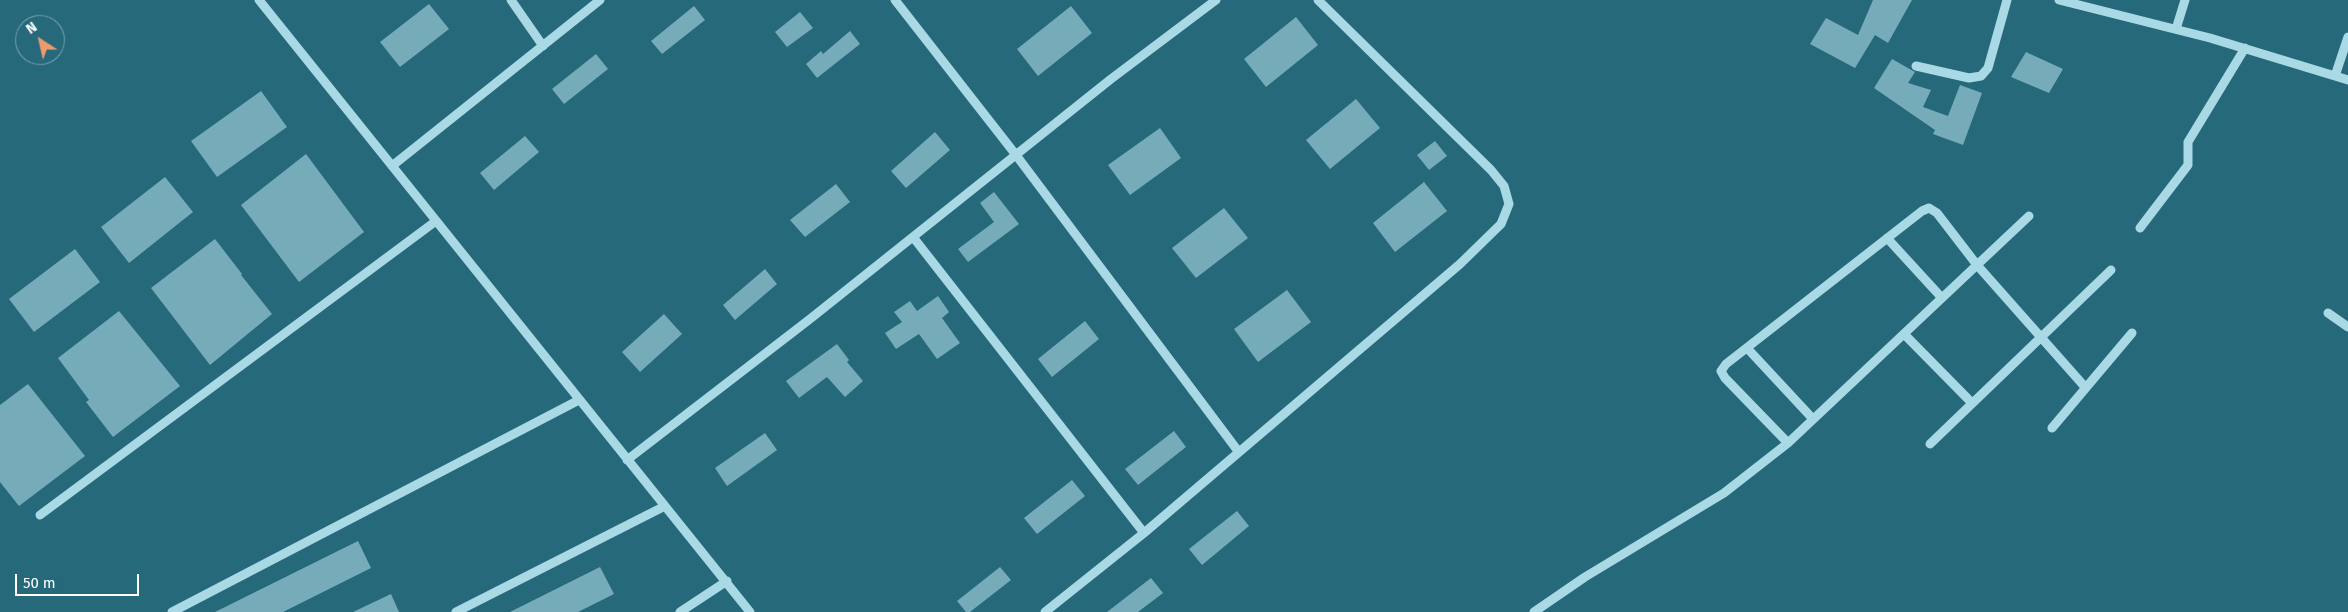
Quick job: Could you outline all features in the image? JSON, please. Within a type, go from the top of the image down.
[{"type":"street","points":[[259,0],[750,612]]},
{"type":"street","points":[[511,0],[543,46]]},
{"type":"street","points":[[392,166],[600,0]]},
{"type":"street","points":[[895,0],[1016,155],[1238,451]]},
{"type":"street","points":[[627,460],[1216,0]]},
{"type":"street","points":[[1045,612],[1144,533],[1238,451],[1460,264],[1502,224],[1509,204],[1504,186],[1491,170],[1318,0]]},
{"type":"street","points":[[1916,66],[1969,78],[1981,76],[1988,68],[2007,0]]},
{"type":"street","points":[[2059,0],[2245,48],[2348,80]]},
{"type":"street","points":[[2176,29],[2185,0]]},
{"type":"street","points":[[2335,76],[2348,37]]},
{"type":"street","points":[[2140,228],[2188,165],[2188,142],[2245,48]]},
{"type":"street","points":[[1788,443],[1725,378],[1721,371],[1726,364],[1922,211],[1929,208],[1937,213],[1977,265],[2085,387]]},
{"type":"street","points":[[1534,612],[1585,576],[1724,493],[1788,443],[2029,216]]},
{"type":"street","points":[[40,515],[436,221]]},
{"type":"street","points":[[913,237],[1144,533]]},
{"type":"street","points":[[1887,238],[1942,298]]},
{"type":"street","points":[[1930,444],[2111,270]]},
{"type":"street","points":[[2328,313],[2348,327]]},
{"type":"street","points":[[2052,428],[2132,333]]},
{"type":"street","points":[[1904,334],[1972,403]]},
{"type":"street","points":[[1747,348],[1813,419]]},
{"type":"street","points":[[172,612],[579,400]]},
{"type":"street","points":[[456,612],[665,506]]},
{"type":"street","points":[[680,612],[727,581]]},
{"type":"building","points":[[1873,0],[1912,0],[1888,43],[1875,35],[1855,68],[1810,44],[1826,18],[1858,35]]},
{"type":"building","points":[[429,4],[449,29],[400,67],[380,42]]},
{"type":"building","points":[[694,6],[705,20],[662,54],[651,41]]},
{"type":"building","points":[[1071,6],[1092,33],[1038,76],[1017,49]]},
{"type":"building","points":[[800,12],[813,28],[787,47],[775,32]]},
{"type":"building","points":[[1296,17],[1318,45],[1266,87],[1244,59]]},
{"type":"building","points":[[850,31],[860,44],[817,78],[806,64],[821,51],[823,54]]},
{"type":"building","points":[[2026,52],[2063,69],[2049,93],[2011,77]]},
{"type":"building","points":[[596,54],[608,69],[564,104],[552,89]]},
{"type":"building","points":[[1892,59],[1915,72],[1908,83],[1931,90],[1923,107],[1948,116],[1960,85],[1982,93],[1963,145],[1933,134],[1935,130],[1874,88]]},
{"type":"building","points":[[261,91],[287,127],[217,177],[191,141]]},
{"type":"building","points":[[1356,99],[1380,128],[1330,169],[1306,140]]},
{"type":"building","points":[[1160,128],[1181,158],[1130,195],[1108,165]]},
{"type":"building","points":[[935,132],[950,150],[906,188],[891,171]]},
{"type":"building","points":[[525,136],[539,152],[494,190],[480,173]]},
{"type":"building","points":[[1435,141],[1447,156],[1429,170],[1417,155]]},
{"type":"building","points":[[306,154],[364,232],[299,282],[241,205]]},
{"type":"building","points":[[165,177],[193,212],[129,263],[101,227]]},
{"type":"building","points":[[1424,182],[1447,211],[1395,252],[1373,223]]},
{"type":"building","points":[[836,184],[850,202],[805,237],[790,220]]},
{"type":"building","points":[[994,192],[1019,224],[968,262],[958,249],[994,222],[980,203]]},
{"type":"building","points":[[1224,208],[1248,238],[1196,278],[1172,248]]},
{"type":"building","points":[[215,239],[272,314],[210,365],[151,288]]},
{"type":"building","points":[[75,249],[100,282],[34,332],[9,299]]},
{"type":"building","points":[[765,269],[777,284],[735,320],[723,305]]},
{"type":"building","points":[[1287,290],[1311,322],[1258,362],[1234,329]]},
{"type":"building","points":[[938,296],[949,312],[942,318],[960,343],[937,359],[919,334],[896,349],[885,333],[902,322],[894,312],[910,301],[917,311]]},
{"type":"building","points":[[119,311],[180,386],[113,437],[86,402],[89,400],[58,358]]},
{"type":"building","points":[[664,314],[682,334],[640,372],[622,352]]},
{"type":"building","points":[[1085,321],[1099,339],[1052,377],[1038,359]]},
{"type":"building","points":[[837,344],[849,360],[847,362],[863,381],[845,397],[827,377],[799,398],[786,381]]},
{"type":"building","points":[[28,384],[85,456],[19,506],[0,482],[0,405]]},
{"type":"building","points":[[1174,431],[1186,447],[1138,485],[1125,469]]},
{"type":"building","points":[[765,433],[777,450],[727,486],[715,468]]},
{"type":"building","points":[[1072,480],[1085,496],[1037,534],[1024,518]]},
{"type":"building","points":[[1237,511],[1249,526],[1202,565],[1189,549]]},
{"type":"building","points":[[358,541],[371,568],[283,612],[215,612]]},
{"type":"building","points":[[600,567],[614,594],[578,612],[510,612]]},
{"type":"building","points":[[1000,567],[1011,580],[970,612],[966,612],[957,601]]},
{"type":"building","points":[[1151,578],[1163,593],[1138,612],[1107,612]]},
{"type":"building","points":[[391,594],[399,612],[353,612]]}]
